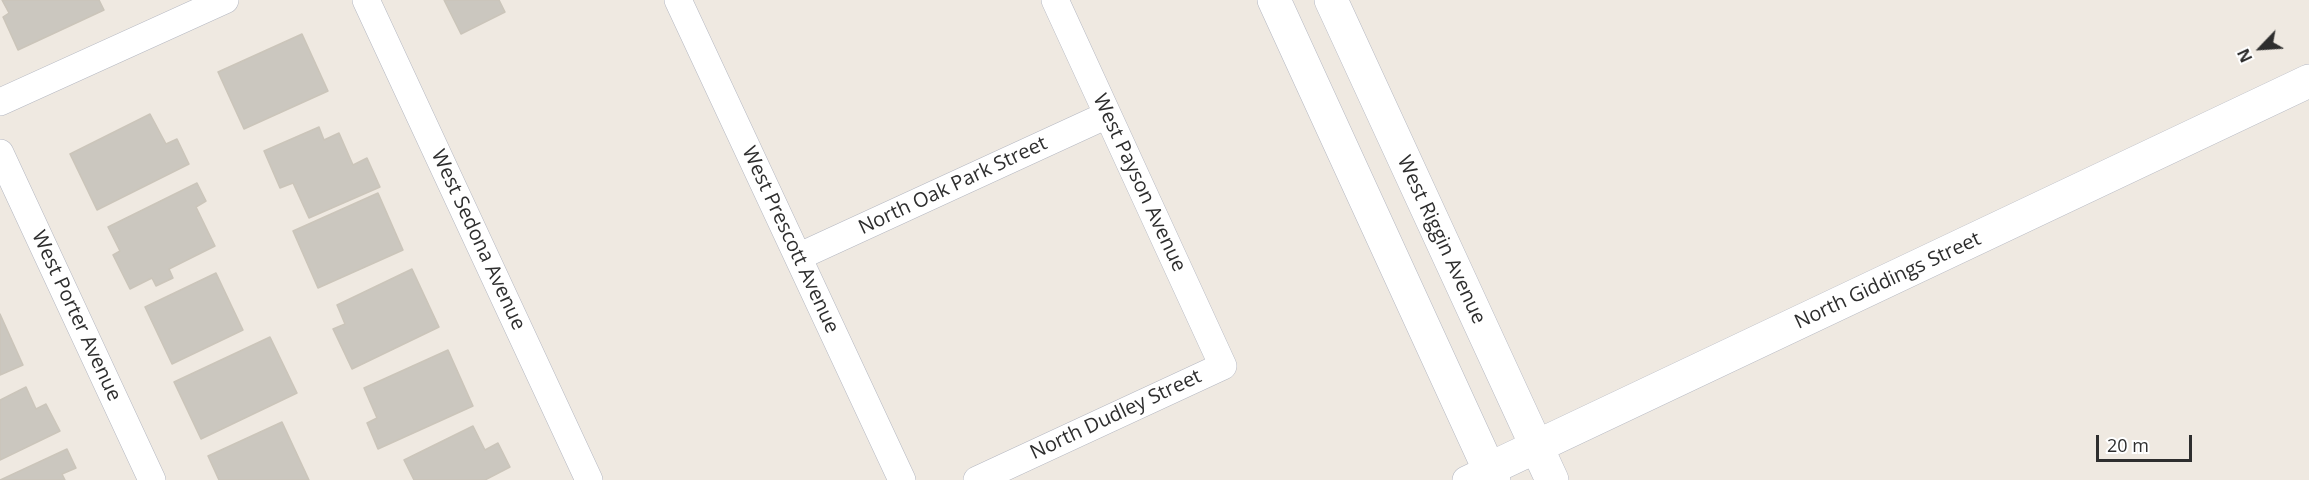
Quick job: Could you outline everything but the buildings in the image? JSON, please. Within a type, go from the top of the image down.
[{"type":"main road","points":[[1274,0],[1483,476]]},
{"type":"main road","name":"West Riggin Avenue","points":[[1331,0],[1552,480]]},
{"type":"main road","name":"North Giddings Street","points":[[1483,476],[1537,447],[2309,81]]},
{"type":"street","points":[[0,102],[225,0]]},
{"type":"street","name":"West Sedona Avenue","points":[[366,0],[588,480]]},
{"type":"street","name":"West Prescott Avenue","points":[[678,0],[902,480]]},
{"type":"street","name":"West Payson Avenue","points":[[1055,0],[1223,366]]},
{"type":"street","name":"North Oak Park Street","points":[[798,257],[1107,115]]},
{"type":"street","name":"West Porter Avenue","points":[[0,153],[152,480]]},
{"type":"street","name":"North Dudley Street","points":[[977,480],[1223,366]]}]
